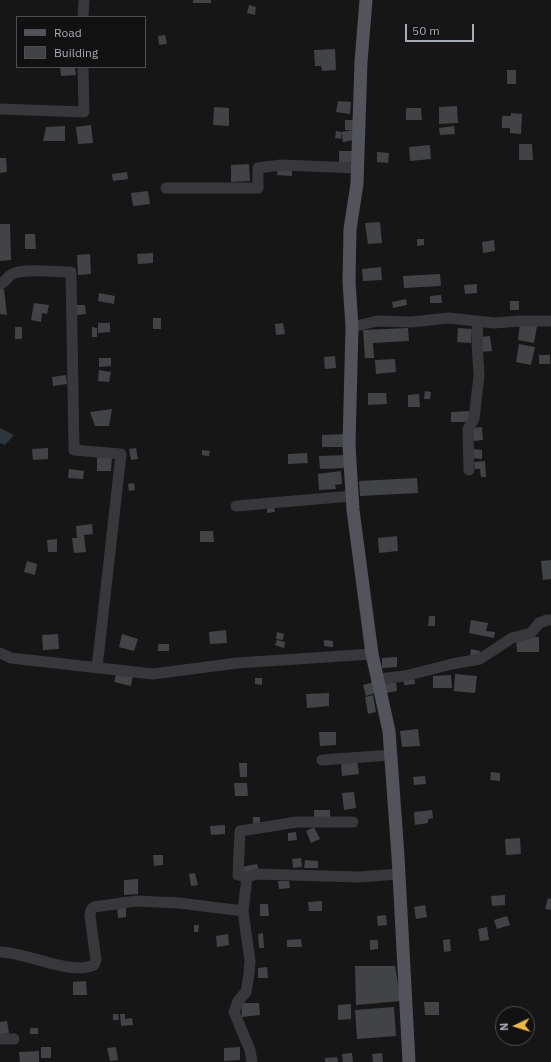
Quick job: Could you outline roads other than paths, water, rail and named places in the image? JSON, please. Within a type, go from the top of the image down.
[{"type":"main road","points":[[366,0],[361,62],[358,168],[350,229],[349,281],[352,327],[349,445],[352,496],[372,654],[389,732],[399,874],[409,1062]]},
{"type":"street","points":[[83,16],[84,0]]},
{"type":"street","points":[[0,109],[84,112],[83,68]]},
{"type":"street","points":[[166,188],[258,188],[258,168],[281,165],[358,168]]},
{"type":"street","points":[[0,284],[4,283],[11,275],[27,271],[71,272],[74,450],[121,454],[97,668]]},
{"type":"street","points":[[352,327],[377,322],[411,322],[449,318],[494,323],[551,321]]},
{"type":"street","points":[[469,470],[468,429],[474,419],[479,375],[477,343],[478,321]]},
{"type":"street","points":[[236,506],[352,496]]},
{"type":"street","points":[[378,679],[405,676],[452,664],[480,659],[512,638],[531,633],[539,623],[551,620]]},
{"type":"street","points":[[0,653],[11,658],[153,674],[237,663],[372,654]]},
{"type":"street","points":[[322,760],[391,756]]},
{"type":"street","points":[[353,822],[297,822],[240,831],[238,875],[246,877],[257,874],[359,877],[399,874]]},
{"type":"street","points":[[246,877],[243,911],[250,961],[249,974],[246,992],[238,1001],[234,1012],[250,1050],[252,1062]]},
{"type":"street","points":[[0,952],[16,953],[71,967],[90,966],[94,964],[96,960],[90,916],[91,910],[94,907],[136,901],[179,903],[243,911]]},
{"type":"street","points":[[0,1039],[14,1039]]}]
